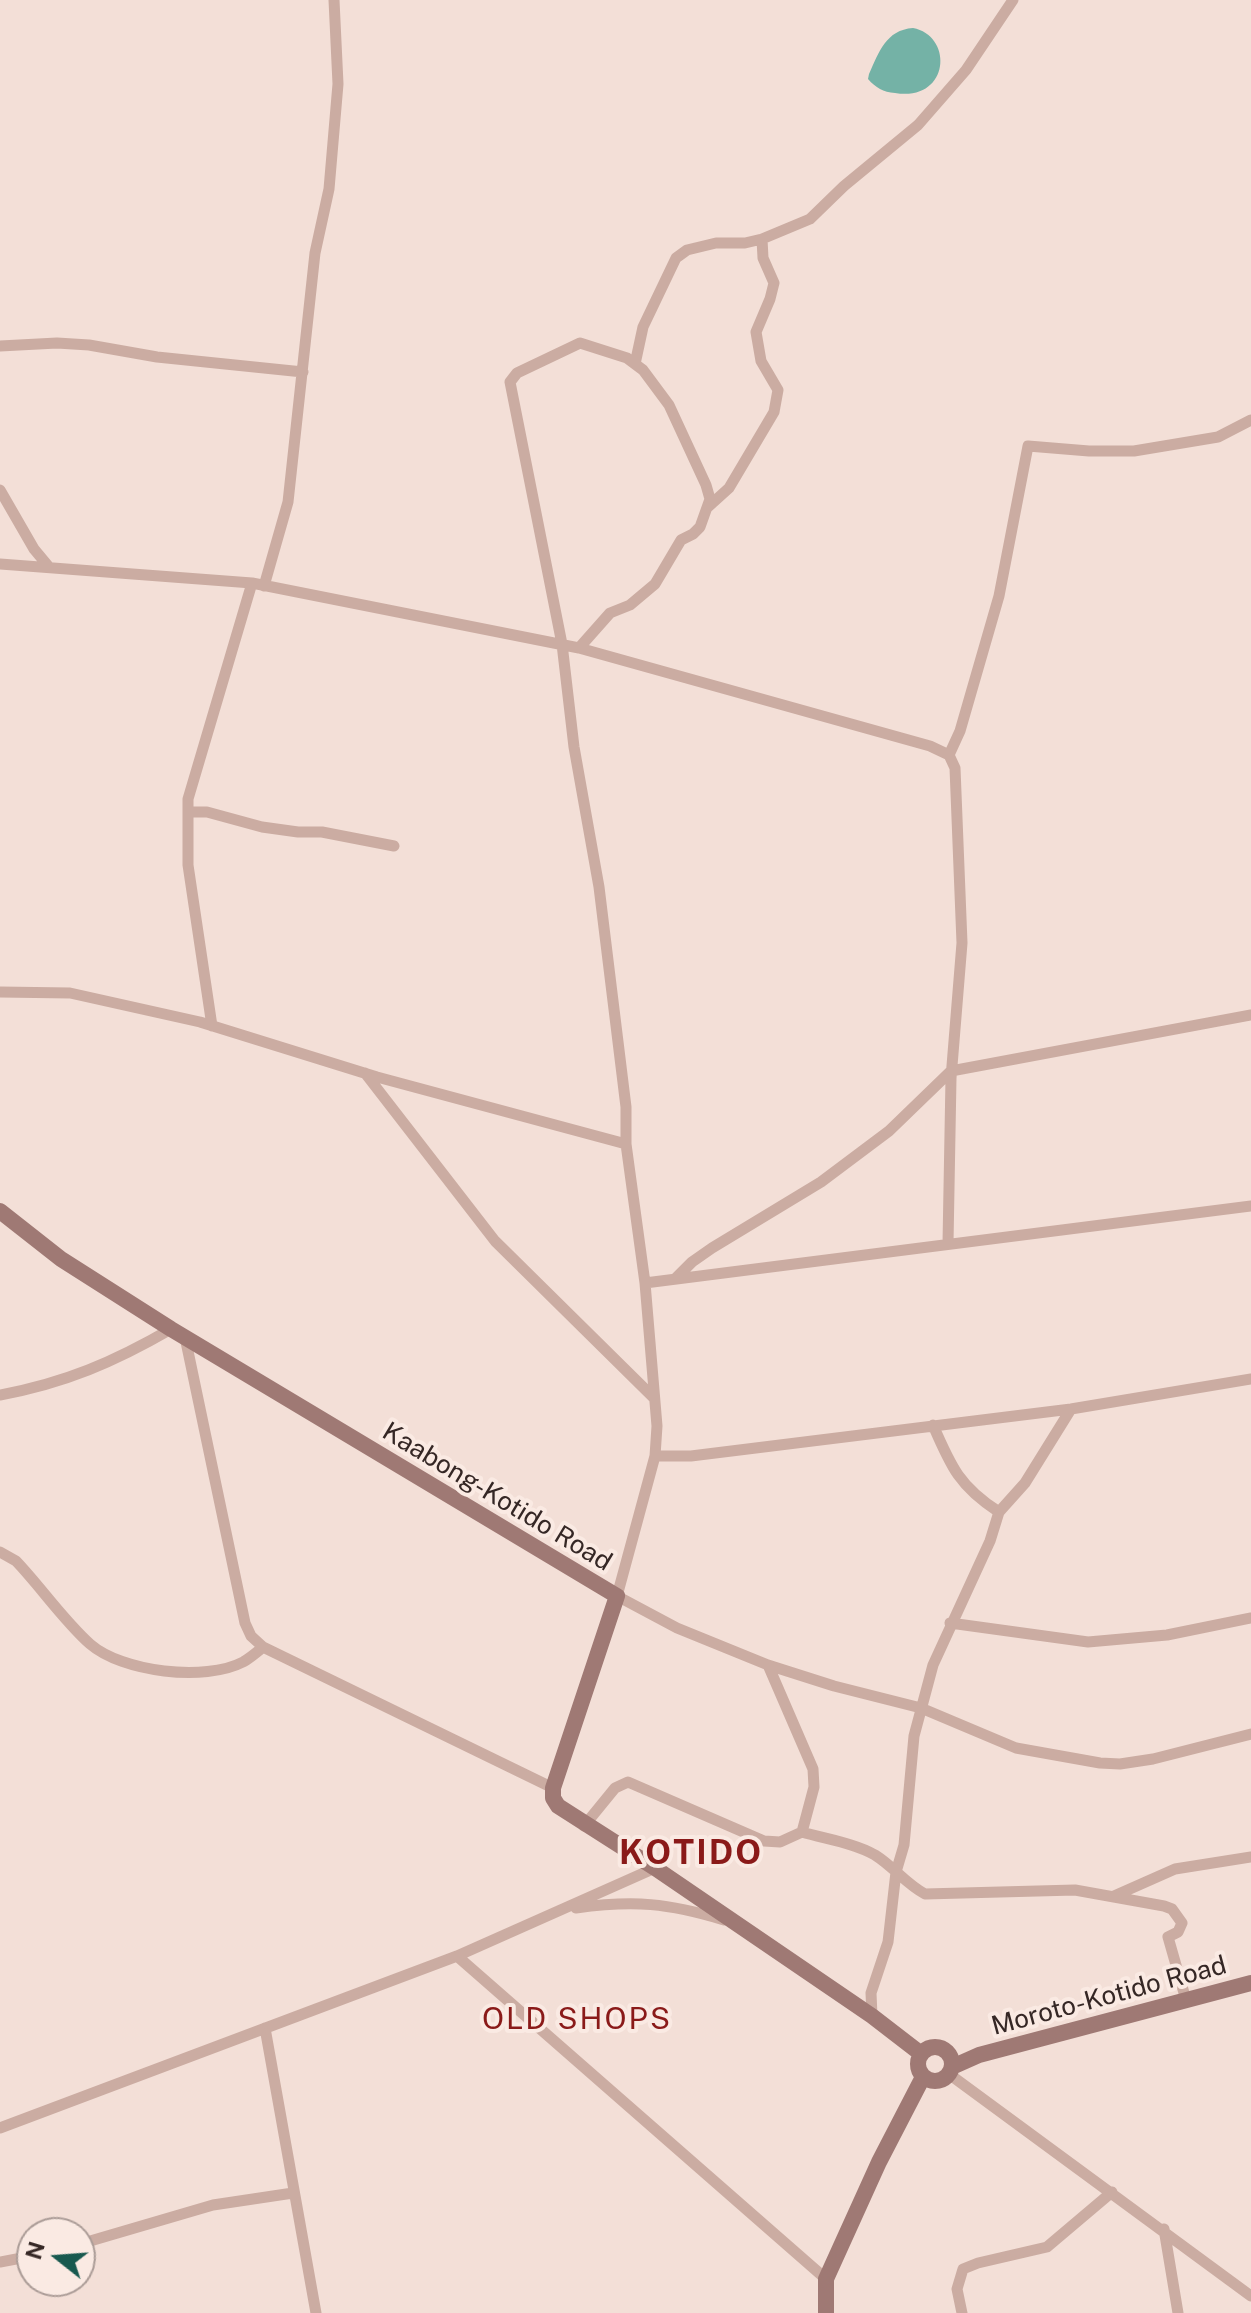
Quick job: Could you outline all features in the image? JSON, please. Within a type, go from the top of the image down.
[{"type":"street","points":[[212,1026],[188,865],[188,799],[288,502],[315,253],[329,189],[334,137],[338,84],[334,0]]},
{"type":"street","points":[[635,364],[643,327],[676,258],[687,250],[716,243],[745,243],[762,239],[810,219],[844,186],[918,125],[966,70],[1013,0]]},
{"type":"street","points":[[708,507],[729,488],[777,403],[778,390],[761,361],[756,332],[774,283],[763,258],[762,239]]},
{"type":"street","points":[[579,648],[610,613],[630,605],[655,584],[681,540],[700,527],[710,499],[669,405],[643,370],[600,348],[575,344],[517,373],[510,382],[562,644],[574,747],[612,981],[626,1107],[626,1144],[645,1283],[657,1426],[655,1456],[617,1596],[677,1628],[768,1665],[921,1708],[1006,1746],[1120,1764],[1153,1759],[1251,1734]]},
{"type":"street","points":[[0,346],[89,345],[157,357],[303,372]]},
{"type":"street","points":[[949,755],[960,731],[999,596],[1028,446],[1134,451],[1218,437],[1251,420]]},
{"type":"street","points":[[0,490],[34,549],[49,567]]},
{"type":"street","points":[[0,564],[258,585],[562,644],[885,732],[949,755],[955,768],[962,943],[951,1071],[948,1243]]},
{"type":"street","points":[[188,812],[207,812],[262,827],[322,832],[394,846]]},
{"type":"street","points":[[0,992],[70,993],[212,1026],[365,1073],[626,1144]]},
{"type":"street","points":[[675,1279],[712,1248],[831,1174],[889,1131],[951,1071],[1251,1015]]},
{"type":"street","points":[[365,1073],[495,1241],[653,1397]]},
{"type":"street","points":[[645,1283],[1251,1206]]},
{"type":"street","name":"Kaabong-Kotido Road","points":[[0,1211],[61,1259],[178,1333],[617,1596],[553,1788]]},
{"type":"street","points":[[0,1395],[43,1387],[77,1376],[178,1333],[245,1623],[251,1636],[263,1647],[553,1788],[553,1798],[558,1806],[584,1826],[655,1868],[872,2016],[920,2053]]},
{"type":"street","points":[[655,1456],[691,1456],[1071,1409],[1251,1379]]},
{"type":"street","points":[[872,2016],[871,1993],[888,1942],[896,1872],[904,1845],[914,1736],[933,1665],[990,1541],[999,1512],[1025,1483],[1071,1409]]},
{"type":"street","points":[[933,1425],[962,1482],[976,1497],[999,1512]]},
{"type":"street","points":[[0,1552],[16,1561],[90,1644],[114,1659],[182,1672],[216,1671],[243,1662],[263,1647]]},
{"type":"street","points":[[950,1623],[1088,1642],[1167,1635],[1251,1618]]},
{"type":"street","points":[[768,1665],[813,1769],[814,1787],[802,1832]]},
{"type":"street","points":[[584,1826],[615,1788],[625,1782],[764,1841],[780,1842],[802,1832],[871,1853],[910,1886],[925,1894],[1075,1890],[1164,1906],[1172,1909],[1182,1923],[1178,1932],[1168,1937],[1186,2000]]},
{"type":"street","points":[[1113,1896],[1175,1869],[1251,1857]]},
{"type":"street","points":[[0,2128],[457,1956],[655,1868]]},
{"type":"street","points":[[559,1910],[615,1902],[648,1902],[689,1909],[734,1923]]},
{"type":"street","points":[[457,1956],[826,2279]]},
{"type":"street","name":"Moroto-Kotido Road","points":[[950,2064],[1251,1983]]},
{"type":"street","points":[[265,2028],[316,2313]]},
{"type":"street","points":[[920,2053],[935,2046],[950,2064],[1112,2192],[1251,2296]]},
{"type":"street","points":[[920,2053],[919,2068],[923,2077],[936,2081],[950,2064]]},
{"type":"street","points":[[826,2313],[826,2279],[879,2162],[923,2077]]},
{"type":"street","points":[[962,2313],[957,2289],[963,2269],[1047,2247],[1112,2192]]},
{"type":"street","points":[[96,2239],[213,2205],[293,2193]]},
{"type":"street","points":[[1164,2229],[1178,2313]]},
{"type":"water","points":[[913,28],[926,33],[935,43],[940,54],[936,78],[927,88],[913,93],[880,89],[868,79],[880,50],[896,33]]},
{"type":"district","name":"KOTIDO","points":[[691,1854]]},
{"type":"district","name":"OLD SHOPS","points":[[577,2020]]}]
